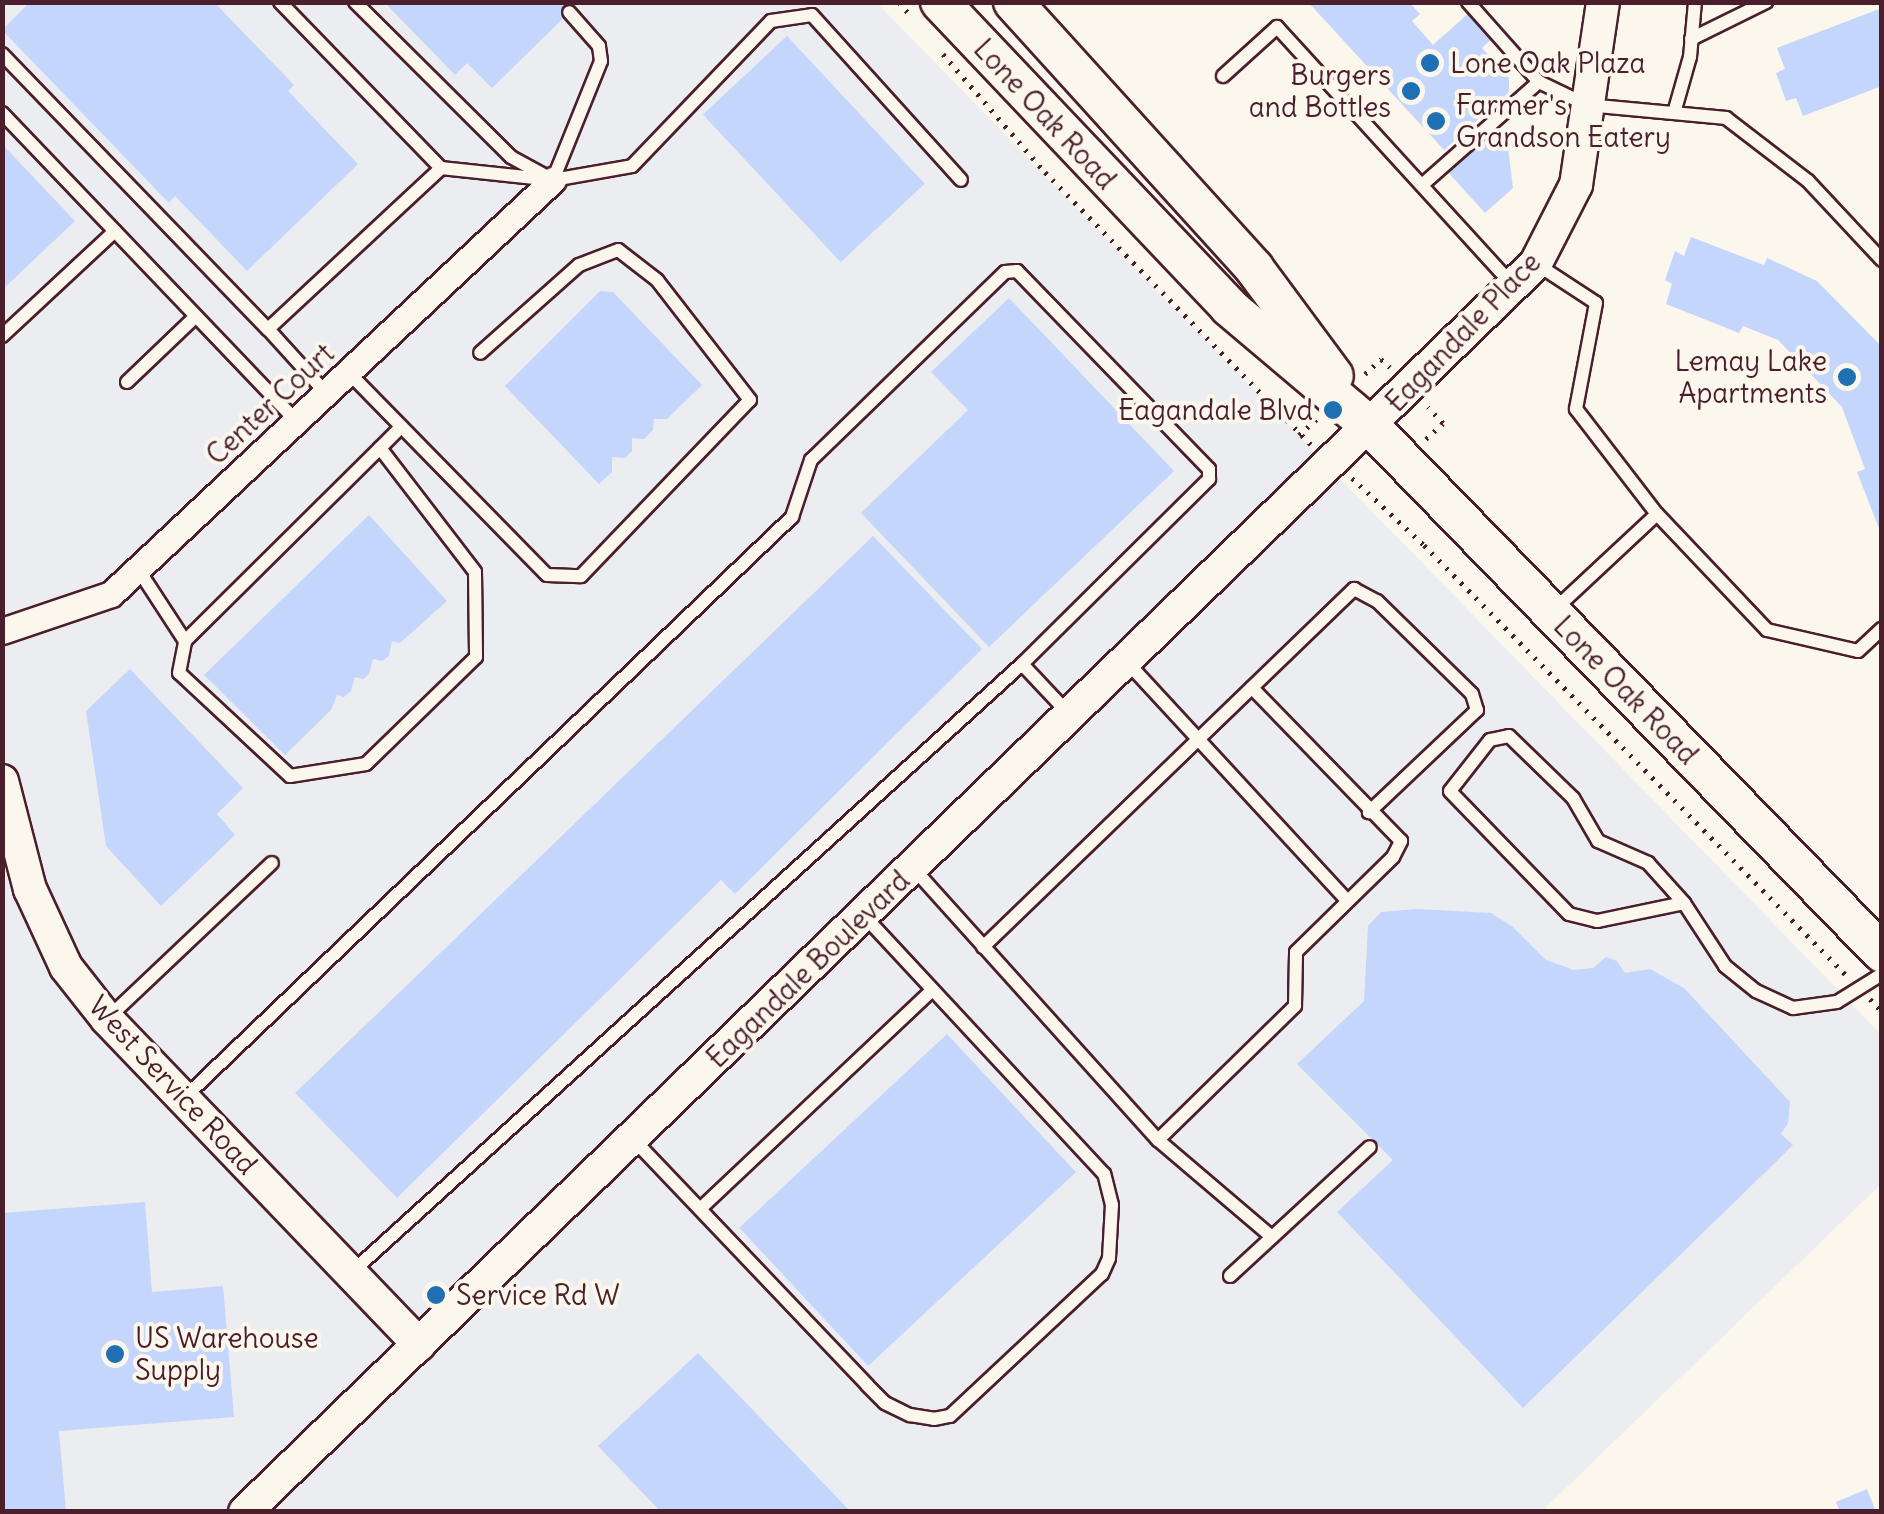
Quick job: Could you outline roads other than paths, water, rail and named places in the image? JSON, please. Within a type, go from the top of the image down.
[{"type":"main road","name":"Lone Oak Road","points":[[1013,2],[1254,268],[1371,427]]},
{"type":"main road","name":"Lone Oak Road","points":[[928,12],[1229,307],[1371,427],[1882,953]]},
{"type":"street","name":"Eagandale Place","points":[[1371,427],[1525,274],[1576,184],[1603,2]]},
{"type":"street","name":"Center Court","points":[[2,630],[111,594],[553,180]]},
{"type":"street","name":"Eagandale Boulevard","points":[[261,1506],[420,1344],[1371,427]]},
{"type":"street","name":"West Service Road","points":[[2,781],[30,889],[66,966],[107,1019],[420,1344]]},
{"type":"lane","points":[[280,2],[440,168],[553,180],[632,166],[771,20],[812,15],[962,180]]},
{"type":"lane","points":[[355,2],[511,157],[553,180]]},
{"type":"lane","points":[[1468,2],[1539,82],[1587,105],[1726,118],[1808,181],[1882,260]]},
{"type":"lane","points":[[1674,113],[1691,39],[1694,2]]},
{"type":"lane","points":[[1691,39],[1766,2]]},
{"type":"lane","points":[[553,180],[601,61],[599,46],[570,12]]},
{"type":"lane","points":[[1223,76],[1277,28],[1422,185],[1525,274],[1596,304],[1576,409],[1657,514],[1767,630],[1858,652],[1882,629]]},
{"type":"lane","points":[[2,54],[326,392]]},
{"type":"lane","points":[[1422,185],[1539,82]]},
{"type":"lane","points":[[2,112],[296,421]]},
{"type":"lane","points":[[268,329],[440,168]]},
{"type":"lane","points":[[2,336],[115,231]]},
{"type":"lane","points":[[348,372],[547,575],[580,576],[750,400],[657,280],[618,250],[580,265],[480,353]]},
{"type":"lane","points":[[183,1098],[792,517],[811,460],[1010,270],[1017,271],[1210,474],[1022,664],[351,1273]]},
{"type":"lane","points":[[128,382],[196,316]]},
{"type":"lane","points":[[380,448],[475,572],[476,657],[366,764],[290,776],[179,673],[185,641],[380,448],[401,428]]},
{"type":"lane","points":[[1551,612],[1657,514]]},
{"type":"lane","points":[[138,569],[185,641]]},
{"type":"lane","points":[[984,946],[1354,590],[1377,601],[1472,694],[1477,710],[1369,812]]},
{"type":"lane","points":[[1127,662],[1348,900]]},
{"type":"lane","points":[[1022,664],[1071,716]]},
{"type":"lane","points":[[1158,1140],[1295,1006],[1296,952],[1394,857],[1402,841],[1369,812],[1252,688]]},
{"type":"lane","points":[[1684,903],[1597,921],[1569,914],[1450,790],[1490,740],[1509,736],[1574,798],[1598,840],[1648,863],[1684,903],[1725,966],[1756,991],[1793,1008],[1837,1002],[1882,974]]},
{"type":"lane","points":[[107,1019],[272,864]]},
{"type":"lane","points":[[913,868],[1158,1140],[1272,1238]]},
{"type":"lane","points":[[633,1138],[885,1403],[934,1419],[950,1416],[1102,1274],[1109,1258],[1112,1205],[1104,1174],[864,916]]},
{"type":"lane","points":[[700,1209],[932,990]]},
{"type":"lane","points":[[1230,1276],[1370,1147]]},
{"type":"place","name":"Lone Oak Plaza","points":[[1430,63]]},
{"type":"place","name":"Burgers and Bottles","points":[[1411,91]]},
{"type":"place","name":"Farmer's Grandson Eatery","points":[[1436,121]]},
{"type":"place","name":"Lemay Lake Apartments","points":[[1847,377]]},
{"type":"place","name":"Eagandale Blvd","points":[[1333,410]]},
{"type":"place","name":"Service Rd W","points":[[436,1295]]},
{"type":"place","name":"US Warehouse Supply","points":[[115,1354]]}]
